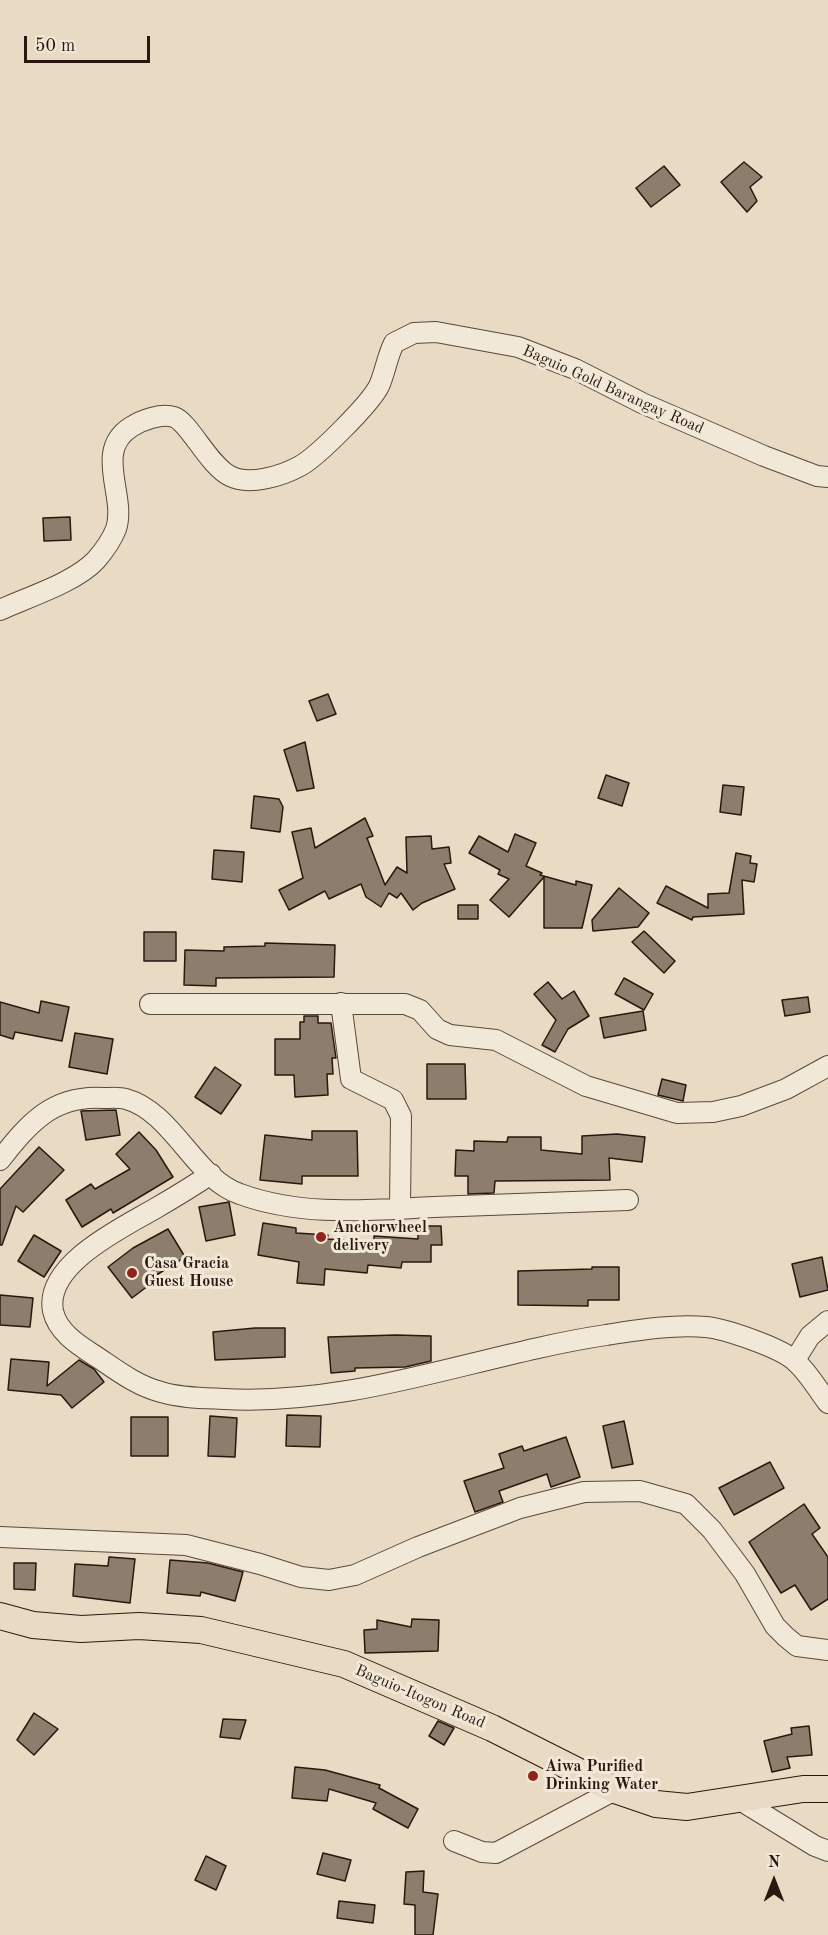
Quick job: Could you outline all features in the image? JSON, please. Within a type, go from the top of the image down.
[{"type":"main road","name":"Baguio-Itogon Road","points":[[0,1616],[33,1625],[81,1629],[139,1626],[201,1630],[344,1664],[492,1728],[615,1790],[656,1804],[687,1808],[803,1789],[828,1789]]},
{"type":"street","name":"Baguio Gold Barangay Road","points":[[0,610],[57,584],[96,561],[116,528],[113,453],[117,440],[129,428],[147,419],[174,417],[180,421],[205,454],[230,477],[253,479],[278,476],[302,465],[342,428],[379,385],[394,343],[414,333],[436,332],[518,347],[575,369],[642,404],[764,456],[817,476],[828,477]]},
{"type":"street","points":[[150,1004],[392,1002],[413,1005],[437,1029],[450,1035],[496,1040],[586,1086],[676,1113],[713,1112],[741,1106],[786,1089],[828,1066]]},
{"type":"street","points":[[341,1003],[351,1078],[393,1100],[400,1116],[400,1208]]},
{"type":"street","points":[[0,1160],[26,1131],[55,1106],[86,1097],[126,1099],[153,1114],[211,1174],[237,1194],[299,1210],[628,1200]]},
{"type":"street","points":[[211,1174],[100,1240],[75,1260],[59,1282],[52,1308],[63,1331],[132,1380],[160,1392],[193,1397],[248,1400],[311,1397],[377,1387],[516,1351],[637,1330],[707,1328],[758,1342],[795,1360],[828,1403]]},
{"type":"street","points":[[795,1360],[810,1336],[828,1321]]},
{"type":"street","points":[[0,1537],[186,1545],[301,1577],[329,1580],[355,1575],[418,1546],[520,1508],[584,1492],[640,1491],[686,1504],[712,1530],[745,1574],[775,1626],[796,1646],[828,1650]]},
{"type":"street","points":[[454,1841],[482,1852],[495,1853],[615,1790]]},
{"type":"street","points":[[740,1800],[815,1846],[828,1851]]},
{"type":"building","points":[[744,162],[762,177],[750,187],[757,201],[747,212],[721,182]]},
{"type":"building","points":[[664,166],[680,185],[651,207],[636,188]]},
{"type":"building","points":[[70,517],[71,540],[44,541],[43,518]]},
{"type":"building","points":[[328,694],[336,714],[317,721],[309,701]]},
{"type":"building","points":[[305,742],[314,788],[297,791],[284,750]]},
{"type":"building","points":[[606,775],[629,783],[622,806],[598,798]]},
{"type":"building","points":[[723,785],[744,787],[741,815],[720,812]]},
{"type":"building","points":[[254,796],[279,799],[283,807],[280,832],[251,828]]},
{"type":"building","points":[[365,818],[373,836],[367,838],[385,885],[397,867],[407,873],[406,837],[431,836],[432,849],[449,847],[451,863],[444,864],[455,889],[422,903],[413,910],[401,893],[397,898],[389,893],[381,907],[366,897],[361,884],[329,899],[325,891],[289,910],[279,890],[303,878],[292,832],[311,828],[315,848]]},
{"type":"building","points":[[515,834],[536,843],[526,866],[542,873],[540,875],[576,885],[576,881],[592,885],[582,928],[544,928],[544,877],[509,917],[490,900],[509,879],[498,874],[500,870],[469,853],[479,836],[508,852]]},
{"type":"building","points":[[214,850],[244,852],[242,882],[212,879]]},
{"type":"building","points":[[736,853],[751,856],[750,863],[757,864],[754,882],[742,880],[744,914],[693,917],[692,920],[657,903],[666,886],[708,908],[708,894],[729,893]]},
{"type":"building","points":[[619,888],[649,913],[638,927],[593,931],[592,920]]},
{"type":"building","points":[[458,905],[478,905],[478,919],[458,919]]},
{"type":"building","points":[[644,931],[675,961],[664,973],[632,942]]},
{"type":"building","points":[[144,932],[176,932],[176,961],[144,961]]},
{"type":"building","points":[[265,943],[335,945],[334,977],[216,978],[216,986],[184,985],[185,950],[224,951],[224,947],[265,946]]},
{"type":"building","points":[[624,978],[653,994],[644,1010],[615,994]]},
{"type":"building","points":[[548,982],[562,999],[574,991],[589,1016],[568,1029],[555,1052],[542,1045],[556,1020],[534,994]]},
{"type":"building","points":[[808,997],[810,1012],[785,1016],[782,1000]]},
{"type":"building","points":[[41,1001],[69,1007],[62,1041],[15,1032],[13,1039],[0,1035],[0,1002],[39,1013]]},
{"type":"building","points":[[643,1011],[646,1030],[604,1038],[600,1018]]},
{"type":"building","points":[[304,1016],[318,1016],[318,1023],[331,1023],[336,1058],[332,1058],[333,1074],[327,1074],[328,1095],[295,1097],[294,1075],[275,1075],[275,1039],[300,1039],[300,1022],[304,1022]]},
{"type":"building","points":[[75,1033],[113,1039],[107,1074],[69,1067]]},
{"type":"building","points":[[427,1064],[465,1064],[466,1099],[427,1099]]},
{"type":"building","points":[[215,1067],[241,1085],[221,1114],[195,1097]]},
{"type":"building","points":[[662,1079],[686,1085],[683,1101],[658,1095]]},
{"type":"building","points":[[116,1110],[120,1135],[86,1140],[81,1111]]},
{"type":"building","points":[[312,1131],[357,1131],[358,1176],[302,1176],[302,1184],[260,1180],[265,1135],[312,1140]]},
{"type":"building","points":[[139,1132],[156,1150],[173,1177],[113,1213],[111,1209],[82,1227],[66,1200],[91,1184],[95,1189],[130,1169],[116,1154]]},
{"type":"building","points":[[617,1134],[645,1137],[642,1162],[609,1158],[610,1180],[495,1181],[494,1193],[468,1194],[468,1176],[455,1176],[456,1150],[474,1151],[474,1141],[507,1142],[508,1137],[541,1137],[541,1150],[582,1154],[582,1136]]},
{"type":"building","points":[[39,1147],[64,1170],[23,1212],[16,1206],[2,1245],[0,1245],[0,1189]]},
{"type":"building","points":[[229,1202],[235,1235],[206,1241],[199,1207]]},
{"type":"building","points":[[263,1223],[296,1228],[296,1233],[328,1235],[327,1239],[374,1242],[374,1236],[418,1239],[418,1226],[441,1226],[442,1245],[431,1245],[431,1262],[402,1262],[401,1268],[368,1265],[367,1273],[325,1269],[324,1285],[297,1283],[299,1262],[258,1255]]},
{"type":"building","points":[[168,1229],[185,1257],[155,1276],[157,1279],[132,1298],[108,1267],[133,1248]]},
{"type":"building","points":[[34,1235],[61,1251],[44,1277],[18,1261]]},
{"type":"building","points":[[822,1257],[828,1290],[800,1297],[792,1264]]},
{"type":"building","points":[[592,1267],[619,1267],[619,1300],[588,1300],[588,1306],[518,1305],[518,1271],[592,1269]]},
{"type":"building","points":[[0,1295],[33,1298],[30,1327],[0,1325]]},
{"type":"building","points":[[285,1328],[285,1357],[215,1360],[213,1332]]},
{"type":"building","points":[[431,1336],[431,1361],[405,1367],[355,1368],[355,1371],[331,1373],[328,1337]]},
{"type":"building","points":[[11,1359],[49,1362],[47,1386],[79,1360],[94,1369],[104,1382],[72,1408],[61,1395],[8,1390]]},
{"type":"building","points":[[287,1415],[321,1416],[320,1447],[286,1446]]},
{"type":"building","points":[[210,1416],[237,1418],[235,1457],[208,1456]]},
{"type":"building","points":[[131,1417],[168,1417],[168,1456],[131,1456]]},
{"type":"building","points":[[624,1421],[633,1464],[612,1468],[603,1426]]},
{"type":"building","points":[[566,1437],[580,1477],[551,1487],[547,1474],[499,1491],[503,1502],[475,1512],[464,1481],[504,1468],[499,1454],[522,1446],[524,1451]]},
{"type":"building","points":[[770,1462],[784,1488],[734,1515],[719,1488]]},
{"type":"building","points":[[804,1504],[820,1528],[812,1534],[828,1557],[828,1599],[811,1610],[795,1585],[781,1593],[749,1542]]},
{"type":"building","points":[[109,1557],[135,1559],[130,1603],[73,1596],[75,1564],[108,1566]]},
{"type":"building","points":[[170,1560],[208,1563],[243,1572],[235,1601],[201,1592],[200,1596],[167,1593]]},
{"type":"building","points":[[14,1563],[36,1563],[35,1590],[14,1589]]},
{"type":"building","points":[[412,1619],[439,1620],[438,1651],[365,1653],[364,1630],[377,1629],[377,1620],[411,1627]]},
{"type":"building","points":[[34,1713],[58,1729],[34,1755],[17,1740]]},
{"type":"building","points":[[223,1719],[246,1720],[240,1739],[220,1737]]},
{"type":"building","points":[[438,1721],[454,1728],[444,1745],[429,1736]]},
{"type":"building","points":[[809,1726],[812,1755],[787,1757],[790,1768],[772,1772],[764,1741],[792,1734],[791,1728]]},
{"type":"building","points":[[295,1767],[325,1770],[380,1785],[379,1788],[418,1809],[408,1828],[373,1809],[376,1803],[329,1789],[327,1801],[292,1798]]},
{"type":"building","points":[[323,1853],[351,1860],[345,1881],[317,1874]]},
{"type":"building","points":[[206,1856],[226,1866],[216,1890],[195,1880]]},
{"type":"building","points":[[424,1871],[423,1892],[438,1894],[433,1935],[415,1935],[415,1905],[404,1904],[406,1872]]},
{"type":"building","points":[[339,1901],[375,1905],[373,1923],[337,1918]]},
{"type":"place","name":"Anchorwheel delivery","points":[[321,1237]]},
{"type":"place","name":"Casa Gracia Guest House","points":[[132,1273]]},
{"type":"place","name":"Aiwa Purified Drinking Water","points":[[533,1776]]}]
